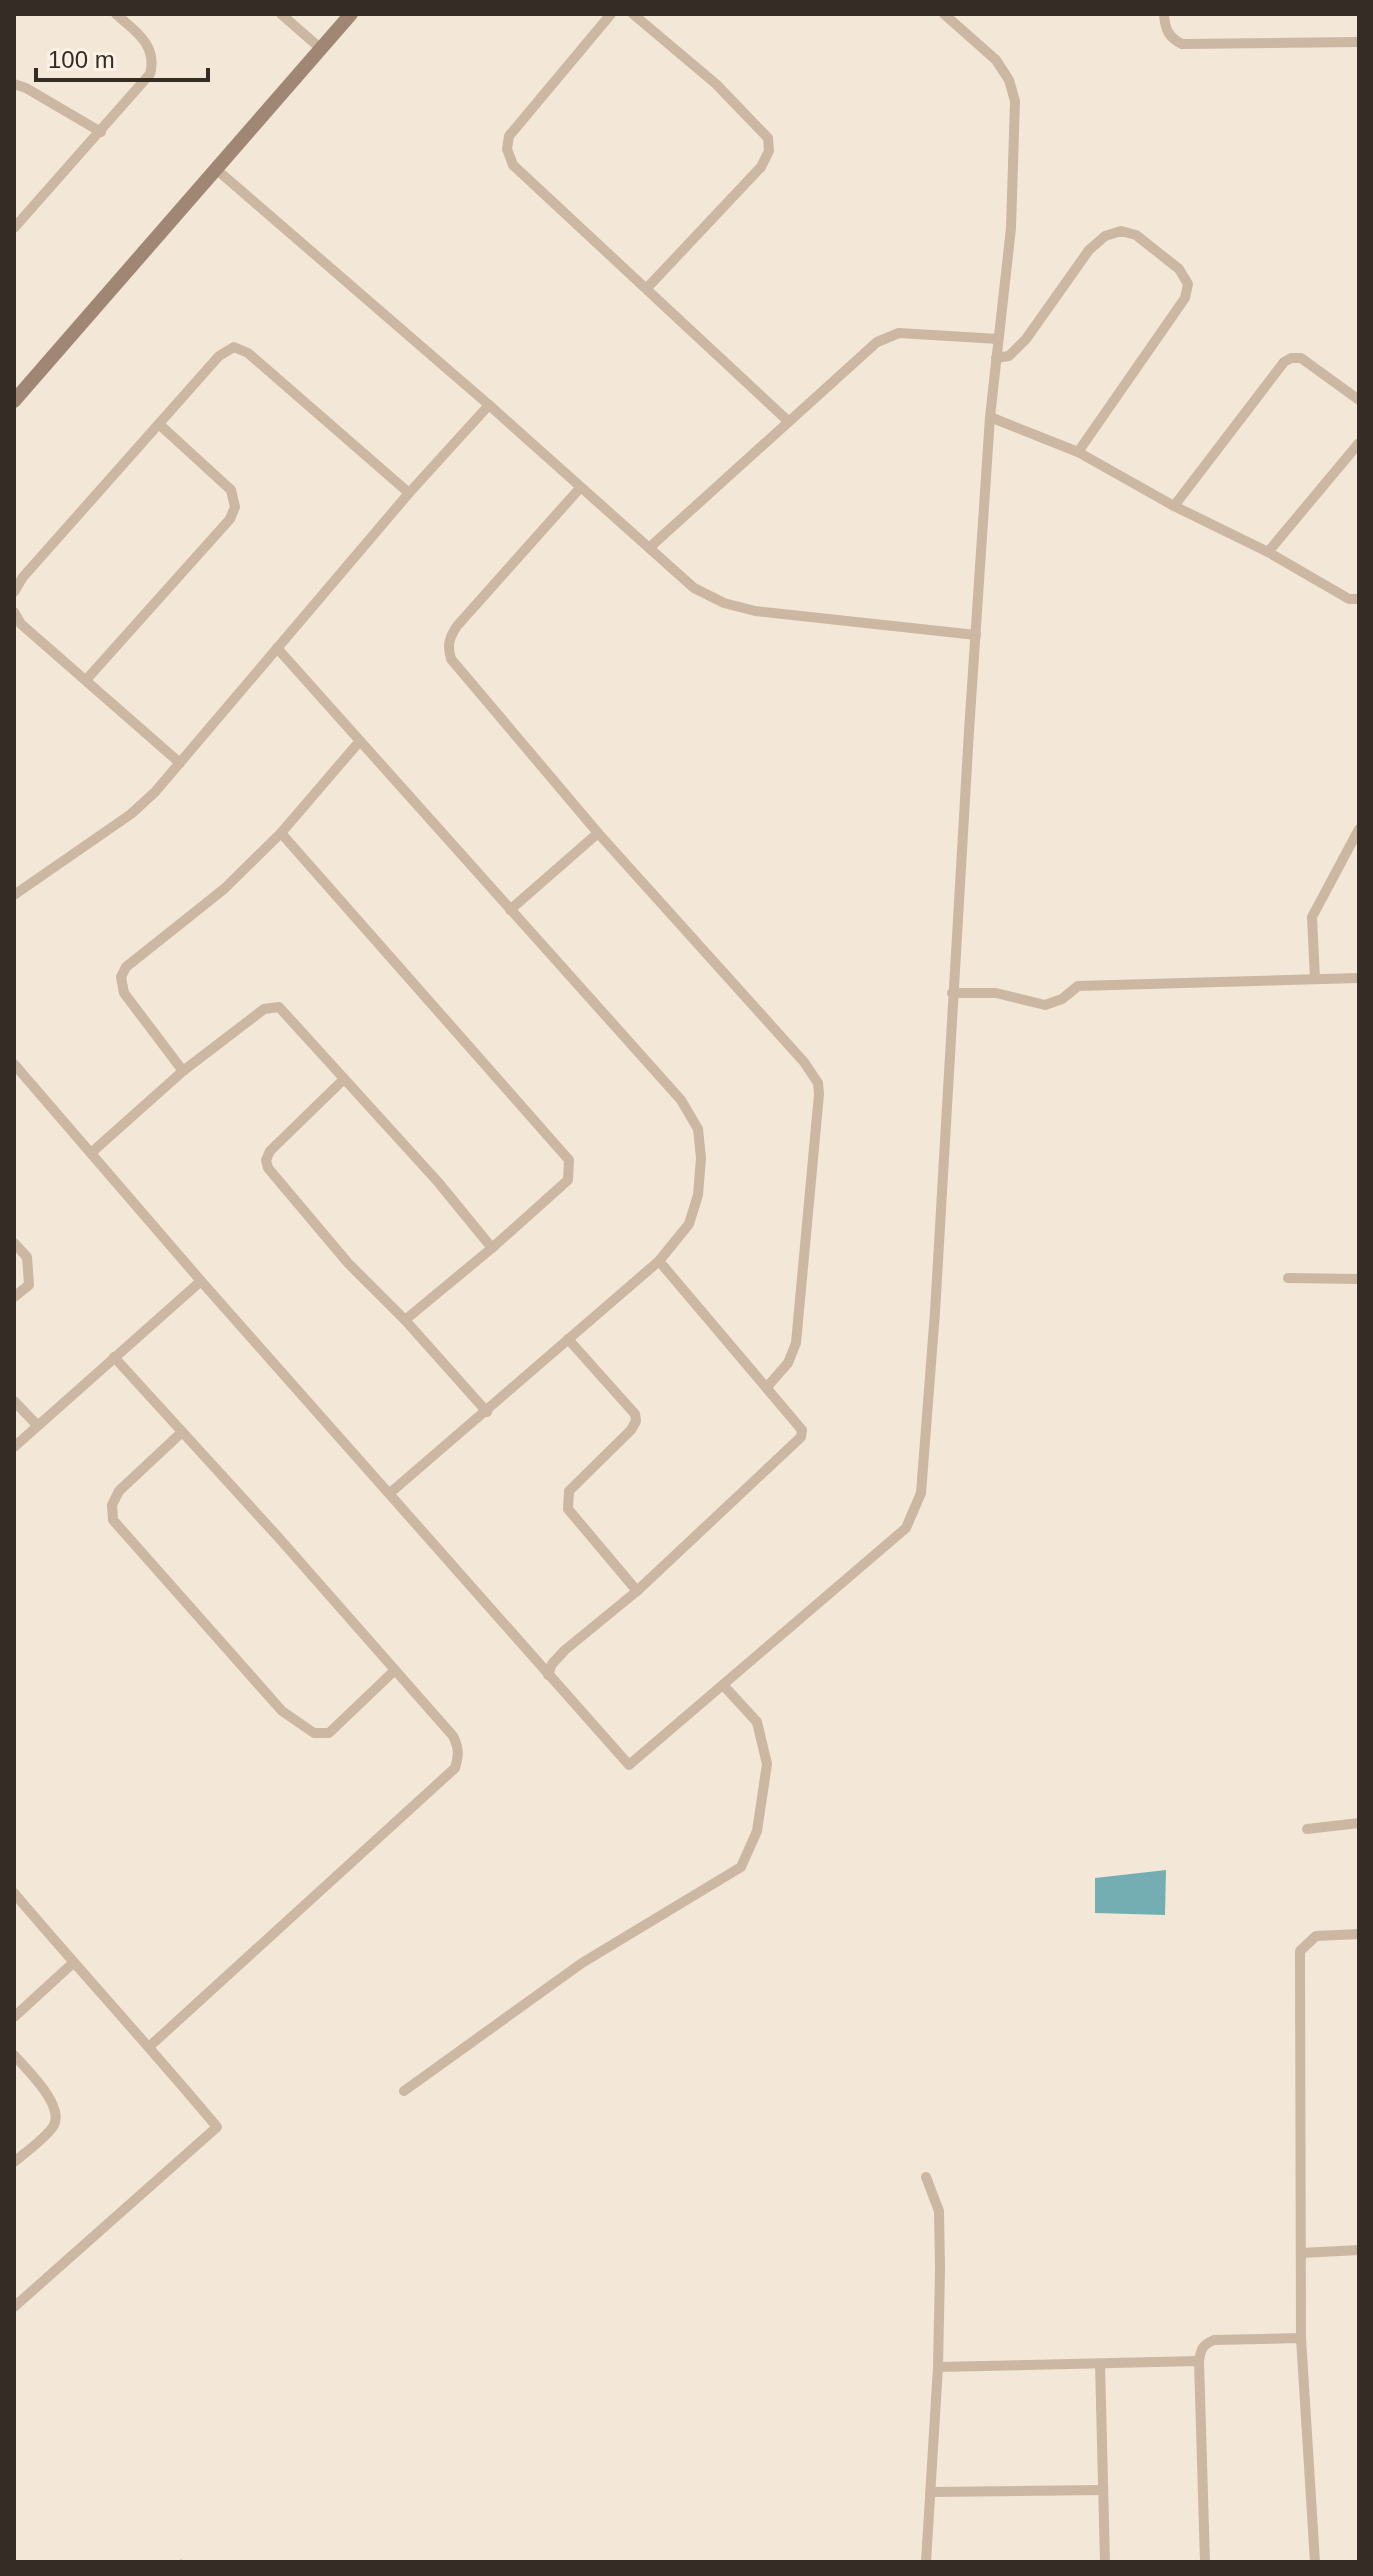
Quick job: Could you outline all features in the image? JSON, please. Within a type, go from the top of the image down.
[{"type":"street","points":[[14,228],[150,74],[152,56],[142,37],[116,14]]},
{"type":"street","points":[[281,14],[320,48]]},
{"type":"street","points":[[14,401],[351,14]]},
{"type":"street","points":[[611,14],[509,136],[507,149],[513,165],[788,421]]},
{"type":"street","points":[[633,14],[716,84],[768,138],[769,151],[761,167],[647,288]]},
{"type":"street","points":[[14,1064],[201,1281],[629,1765],[906,1528],[921,1493],[946,1145],[952,993],[990,417],[1011,228],[1015,101],[1009,80],[996,60],[944,14]]},
{"type":"street","points":[[1164,14],[1165,27],[1171,38],[1182,44],[1359,42]]},
{"type":"street","points":[[14,84],[101,132]]},
{"type":"street","points":[[216,169],[489,405],[694,588],[724,603],[755,611],[976,635]]},
{"type":"street","points":[[996,358],[1009,356],[1026,339],[1089,250],[1105,236],[1121,231],[1136,235],[1179,269],[1188,284],[1185,298],[1078,452]]},
{"type":"street","points":[[649,548],[877,342],[899,333],[998,339]]},
{"type":"street","points":[[14,592],[23,577],[219,356],[234,347],[241,349],[409,493]]},
{"type":"street","points":[[1174,506],[1284,362],[1301,358],[1359,400]]},
{"type":"street","points":[[14,895],[131,814],[155,792],[409,493],[489,405]]},
{"type":"street","points":[[990,417],[1078,452],[1174,506],[1268,552],[1349,599],[1359,599]]},
{"type":"street","points":[[86,680],[230,519],[235,507],[231,490],[160,425]]},
{"type":"street","points":[[1268,552],[1359,443]]},
{"type":"street","points":[[580,488],[457,626],[449,639],[448,650],[451,659],[598,833],[804,1062],[818,1083],[796,1343],[788,1363],[767,1387]]},
{"type":"street","points":[[14,612],[21,624],[180,763]]},
{"type":"street","points":[[277,648],[681,1100],[698,1129],[701,1158],[695,1212],[659,1261],[390,1493]]},
{"type":"street","points":[[183,1071],[124,993],[120,985],[126,967],[224,889],[281,833],[359,742]]},
{"type":"street","points":[[1315,979],[1312,917],[1359,829]]},
{"type":"street","points":[[281,833],[569,1160],[568,1180],[405,1320]]},
{"type":"street","points":[[510,910],[598,833]]},
{"type":"street","points":[[952,993],[996,993],[1045,1005],[1062,999],[1078,986],[1359,978]]},
{"type":"street","points":[[91,1153],[183,1071],[264,1009],[279,1007],[438,1182],[492,1248]]},
{"type":"street","points":[[344,1079],[270,1151],[266,1160],[268,1168],[348,1263],[405,1320],[487,1412]]},
{"type":"street","points":[[14,1243],[27,1257],[29,1285],[14,1297]]},
{"type":"street","points":[[548,1675],[552,1664],[565,1650],[637,1591],[801,1437],[802,1430],[659,1261]]},
{"type":"street","points":[[1288,1278],[1359,1279]]},
{"type":"street","points":[[14,1447],[201,1281]]},
{"type":"street","points":[[568,1339],[635,1414],[636,1421],[631,1430],[569,1491],[568,1509],[637,1591]]},
{"type":"street","points":[[114,1357],[453,1736],[459,1756],[455,1768],[150,2046]]},
{"type":"street","points":[[14,1401],[37,1425]]},
{"type":"street","points":[[182,1432],[119,1491],[112,1505],[113,1520],[282,1711],[314,1733],[329,1733],[394,1671]]},
{"type":"street","points":[[404,2091],[582,1963],[741,1867],[757,1831],[767,1764],[757,1722],[724,1686]]},
{"type":"street","points":[[1307,1829],[1359,1823]]},
{"type":"street","points":[[14,1893],[73,1963],[150,2046],[217,2127],[14,2307]]},
{"type":"street","points":[[1315,2562],[1301,2338],[1300,1951],[1316,1936],[1359,1934]]},
{"type":"street","points":[[14,2017],[73,1963]]},
{"type":"street","points":[[14,2055],[49,2096],[56,2114],[52,2128],[14,2162]]},
{"type":"street","points":[[926,2177],[939,2211],[938,2367],[926,2562]]},
{"type":"street","points":[[1301,2253],[1359,2250]]},
{"type":"street","points":[[1205,2562],[1201,2349],[1205,2343],[1214,2340],[1301,2338]]},
{"type":"street","points":[[938,2367],[1199,2361]]},
{"type":"street","points":[[1100,2364],[1105,2562]]},
{"type":"street","points":[[931,2492],[1103,2490]]},
{"type":"water","points":[[1166,1870],[1165,1915],[1095,1913],[1095,1878]]}]
